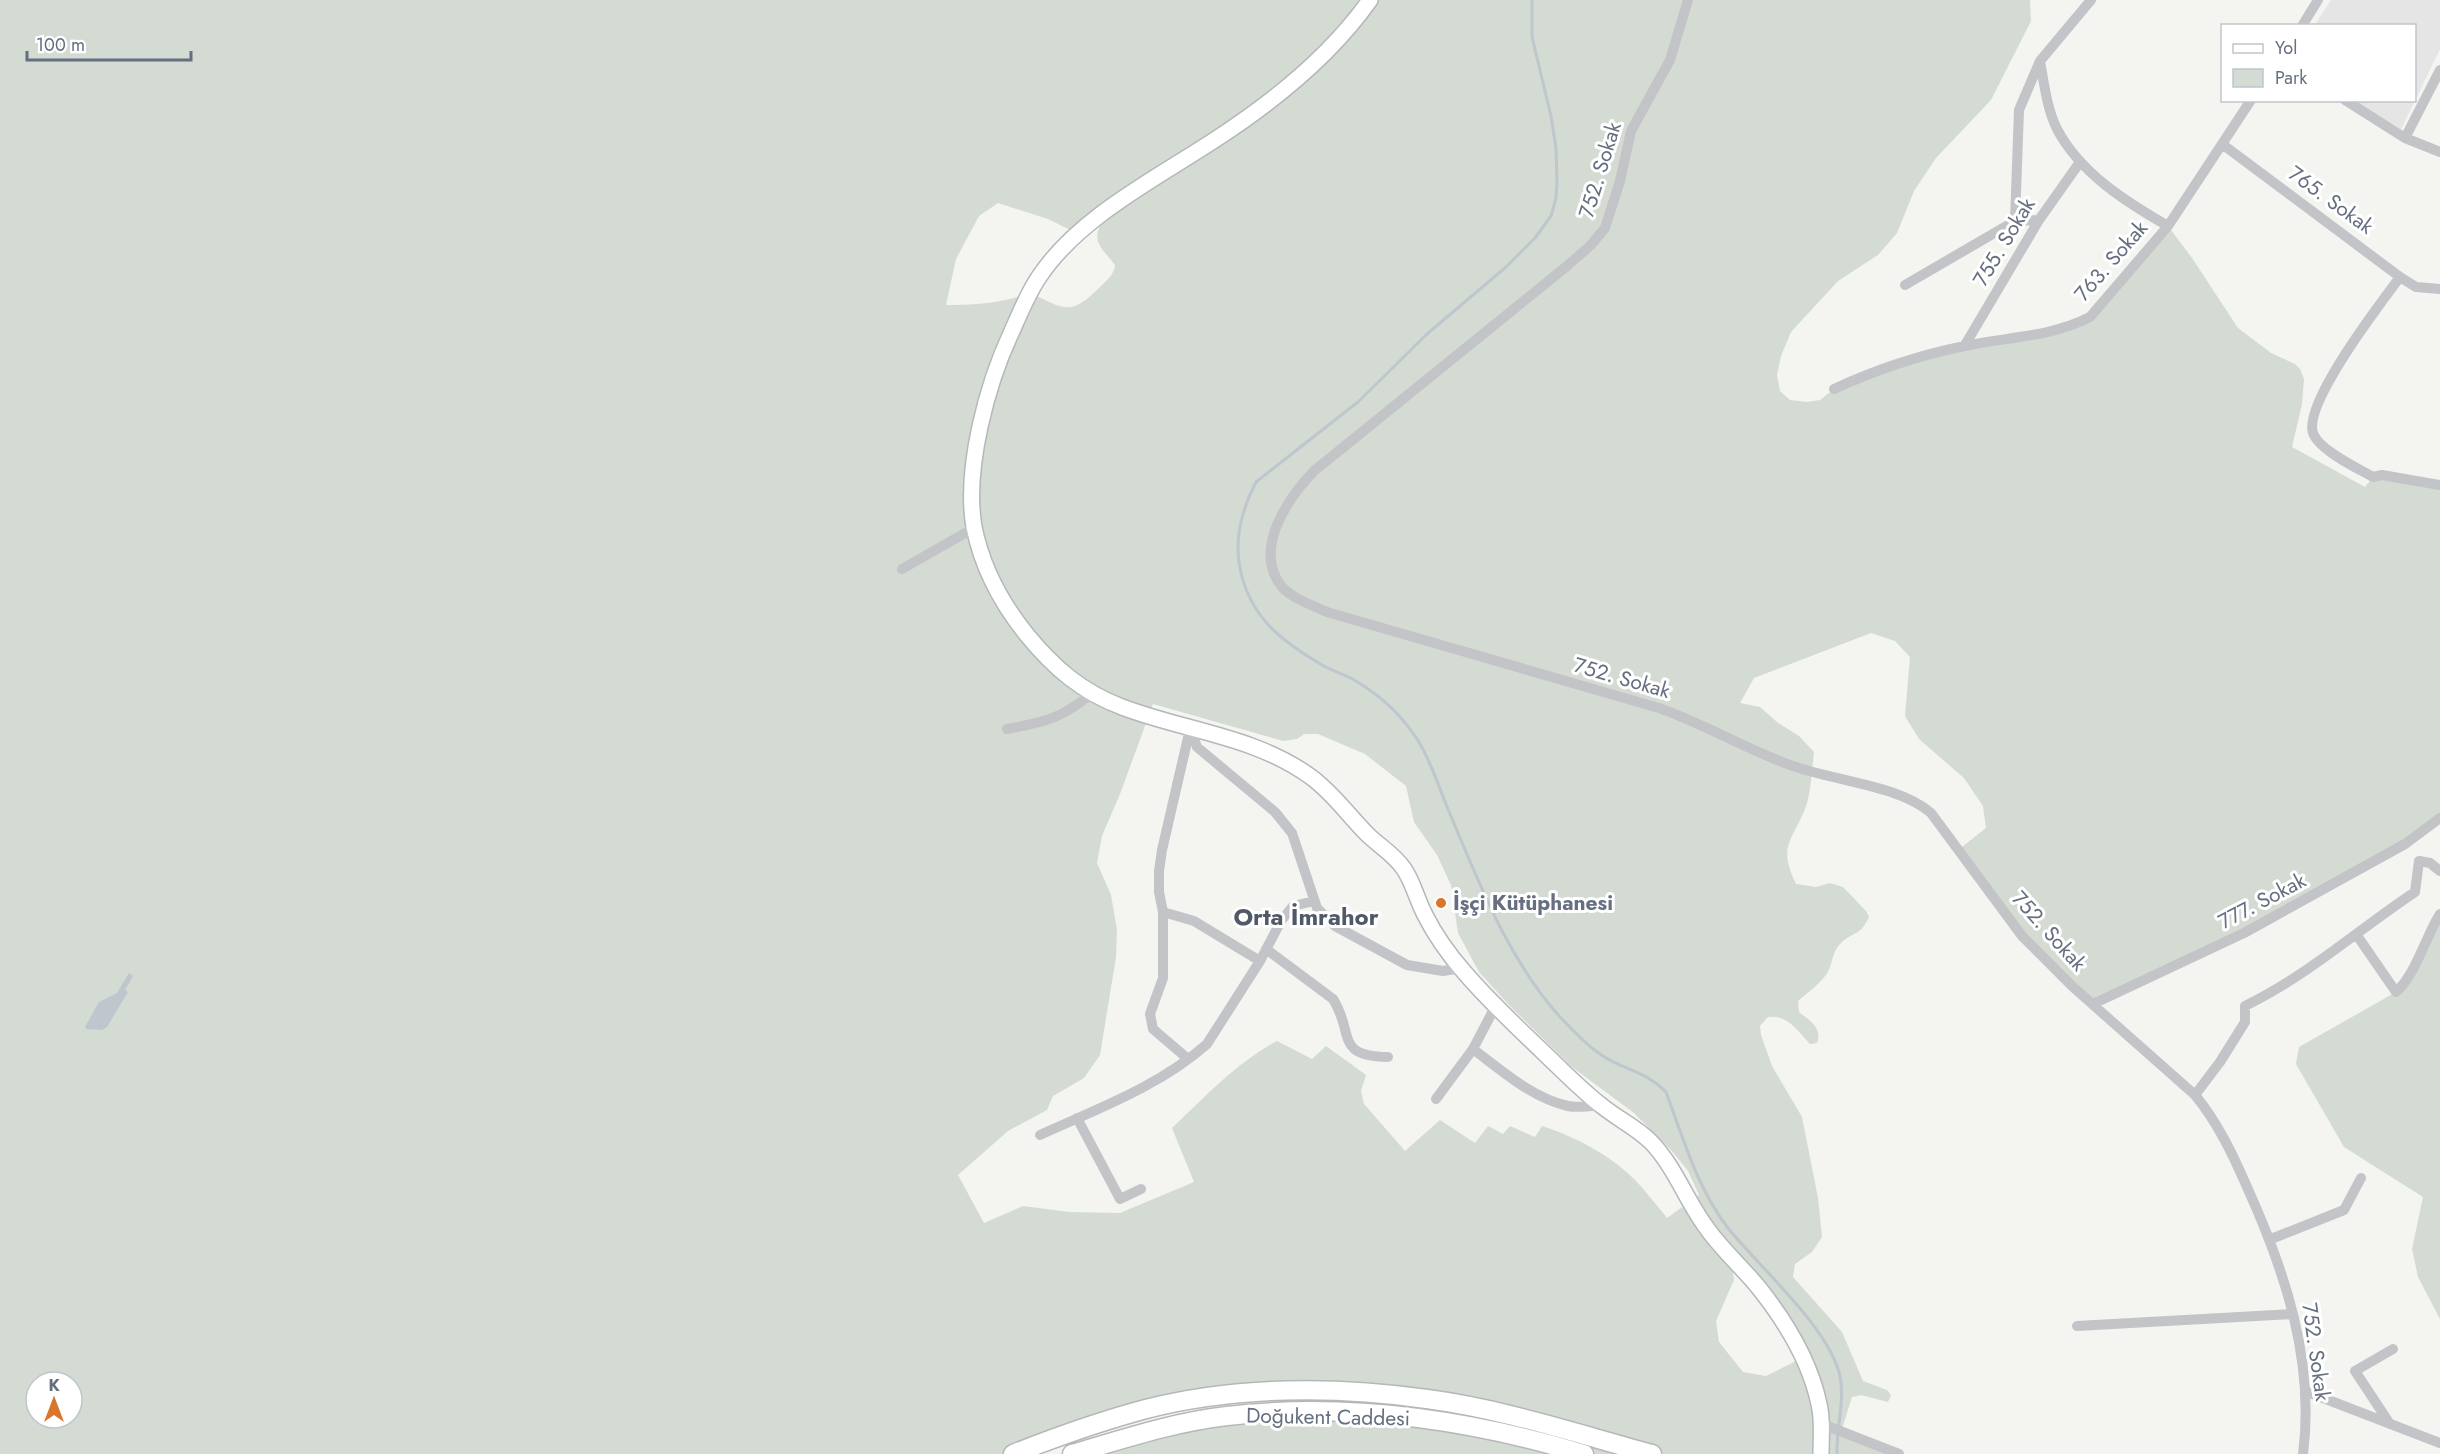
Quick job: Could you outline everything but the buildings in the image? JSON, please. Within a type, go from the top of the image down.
[{"type":"main road","name":"Doğukent Caddesi","points":[[1013,1454],[1064,1434],[1148,1409],[1223,1396],[1291,1391],[1362,1393],[1427,1399],[1489,1410],[1575,1445]]},
{"type":"main road","name":"Doğukent Caddesi","points":[[1072,1454],[1152,1430],[1227,1416],[1291,1412],[1424,1419],[1575,1445],[1652,1454]]},
{"type":"street","points":[[1370,0],[1326,52],[1297,79],[1218,138],[1109,210],[1078,234],[1038,278],[999,360],[977,441],[973,483],[974,528],[986,567],[1009,613],[1047,660],[1070,680],[1091,694],[1122,708],[1262,749],[1312,778],[1343,805],[1359,826],[1404,868],[1426,918],[1461,968],[1495,1007],[1601,1105],[1651,1142],[1682,1185],[1705,1226],[1759,1288],[1782,1320],[1797,1345],[1819,1402],[1822,1424],[1821,1454]]},
{"type":"street","name":"752. Sokak","points":[[1688,0],[1670,60],[1631,132],[1620,181],[1601,234],[1567,266],[1308,478],[1288,502],[1275,532],[1271,556],[1277,578],[1283,588],[1300,600],[1327,612],[1659,708],[1693,720],[1794,766],[1919,802],[1940,823],[2022,936],[2073,987],[2195,1095],[2209,1112],[2222,1134],[2271,1239],[2293,1314],[2301,1351],[2305,1391],[2303,1454]]},
{"type":"street","points":[[2015,221],[2019,110],[2040,61],[2091,0]]},
{"type":"street","points":[[2303,24],[2313,2]]},
{"type":"street","points":[[2040,61],[2046,94],[2057,128],[2080,162],[2129,203],[2168,226]]},
{"type":"street","points":[[2405,138],[2440,70]]},
{"type":"street","name":"763. Sokak","points":[[1834,389],[1893,366],[1965,345],[2052,332],[2074,326],[2090,317],[2168,226],[2251,102]]},
{"type":"street","points":[[2348,102],[2405,138],[2440,152]]},
{"type":"street","name":"765. Sokak","points":[[2222,144],[2416,288],[2440,290]]},
{"type":"street","name":"755. Sokak","points":[[1965,345],[2039,220],[2080,162]]},
{"type":"street","points":[[1905,285],[2015,221],[2039,220]]},
{"type":"street","points":[[2400,277],[2348,347],[2312,420],[2313,434],[2325,448],[2377,476],[2440,485]]},
{"type":"street","points":[[902,569],[974,528]]},
{"type":"street","points":[[1007,729],[1055,718],[1071,711],[1091,694]]},
{"type":"street","points":[[1190,728],[1197,747],[1275,812],[1292,833],[1314,901],[1323,915],[1335,926],[1407,965],[1443,971],[1461,968]]},
{"type":"street","points":[[1188,1059],[1153,1029],[1150,1014],[1163,978],[1163,912],[1159,892],[1162,850],[1190,728]]},
{"type":"street","name":"777. Sokak","points":[[2093,1004],[2244,933],[2405,844],[2440,818]]},
{"type":"street","points":[[2405,844],[2419,861],[2430,863],[2440,871]]},
{"type":"street","points":[[2195,1095],[2220,1062],[2245,1022],[2245,1006],[2312,968],[2415,892],[2419,861]]},
{"type":"street","points":[[1040,1135],[1166,1076],[1207,1044],[1260,961],[1281,921],[1293,906],[1314,901]]},
{"type":"street","points":[[1163,912],[1194,921],[1260,961]]},
{"type":"street","points":[[2356,934],[2396,992],[2406,983],[2422,946],[2440,914]]},
{"type":"street","points":[[1266,949],[1333,999],[1338,1007],[1351,1048],[1356,1053],[1367,1057],[1388,1057]]},
{"type":"street","points":[[1436,1099],[1473,1049],[1495,1007]]},
{"type":"street","points":[[1473,1049],[1524,1087],[1544,1096],[1569,1106],[1601,1105]]},
{"type":"street","points":[[1077,1118],[1120,1199],[1142,1190]]},
{"type":"street","points":[[2271,1239],[2344,1210],[2361,1178]]},
{"type":"street","points":[[2077,1326],[2293,1314]]},
{"type":"street","points":[[2391,1425],[2355,1371],[2392,1349]]},
{"type":"street","points":[[2305,1391],[2440,1443]]},
{"type":"street","points":[[1822,1424],[1899,1454]]},
{"type":"shaded area","points":[[2331,0],[2440,0],[2440,49],[2416,98],[2416,24],[2315,24]]},
{"type":"shaded area","points":[[2356,102],[2414,102],[2401,129]]},
{"type":"shaded area","points":[[129,973],[133,976],[125,990],[128,992],[107,1027],[102,1030],[86,1029],[99,1002],[117,993]]},
{"type":"green space","points":[[0,0],[2030,0],[2031,21],[1991,100],[1936,158],[1914,191],[1897,233],[1878,255],[1838,281],[1791,332],[1781,356],[1777,375],[1780,391],[1790,400],[1807,402],[1820,400],[1834,389],[1861,377],[2090,317],[2168,226],[2238,328],[2271,353],[2295,364],[2300,369],[2304,379],[2302,404],[2292,447],[2365,487],[2373,477],[2440,485],[2440,818],[2330,887],[2093,1001],[2022,936],[1958,850],[1986,828],[1983,806],[1964,778],[1919,739],[1905,716],[1910,657],[1895,641],[1871,633],[1754,678],[1740,703],[1760,707],[1777,722],[1799,736],[1814,752],[1807,803],[1788,845],[1788,861],[1796,884],[1816,887],[1830,883],[1843,887],[1869,917],[1860,931],[1839,945],[1825,977],[1798,1001],[1799,1012],[1817,1029],[1817,1043],[1810,1044],[1792,1024],[1781,1018],[1768,1017],[1760,1026],[1772,1066],[1802,1117],[1818,1198],[1822,1237],[1812,1252],[1795,1264],[1793,1277],[1842,1332],[1863,1381],[1887,1390],[1891,1395],[1888,1402],[1861,1395],[1852,1397],[1841,1432],[1899,1454],[1586,1454],[1591,1438],[1427,1399],[1223,1396],[1013,1454],[0,1454]],"holes":[[[998,203],[1048,219],[1078,234],[1108,212],[1097,235],[1103,251],[1115,265],[1108,280],[1082,303],[1074,306],[1060,306],[1031,293],[989,303],[946,305],[956,259],[979,216]],[[1153,704],[1283,741],[1297,739],[1304,734],[1318,734],[1365,754],[1406,786],[1414,822],[1437,855],[1451,885],[1458,933],[1479,972],[1572,1067],[1634,1113],[1672,1151],[1688,1171],[1699,1195],[1667,1218],[1638,1184],[1614,1162],[1579,1141],[1542,1126],[1535,1137],[1510,1126],[1503,1134],[1488,1126],[1475,1143],[1440,1120],[1405,1151],[1364,1104],[1361,1091],[1366,1075],[1326,1046],[1312,1059],[1277,1041],[1234,1070],[1172,1128],[1194,1182],[1120,1213],[1069,1212],[1023,1206],[984,1223],[958,1175],[1008,1131],[1047,1110],[1053,1096],[1084,1078],[1100,1055],[1116,957],[1117,930],[1111,895],[1097,863],[1102,836]],[[1731,1257],[1802,1358],[1766,1376],[1743,1372],[1719,1342],[1716,1321],[1734,1280]]]},
{"type":"green space","points":[[2440,914],[2440,1319],[2418,1277],[2412,1249],[2423,1197],[2344,1147],[2296,1064],[2299,1047],[2396,992]]},
{"type":"green space","points":[[1361,1414],[1584,1454],[1072,1454],[1152,1430]]},
{"type":"waterway","points":[[1532,0],[1532,37],[1551,116],[1556,148],[1556,198],[1551,216],[1535,238],[1506,267],[1427,334],[1358,402],[1256,482],[1246,504],[1238,538],[1241,573],[1253,604],[1271,628],[1308,656],[1355,680],[1376,694],[1411,731],[1427,756],[1473,868],[1510,946],[1525,971],[1560,1017],[1579,1037],[1609,1060],[1641,1074],[1658,1084],[1666,1092],[1692,1163],[1717,1213],[1791,1297],[1832,1354],[1839,1372],[1842,1392],[1837,1454]]},
{"type":"place","name":"İşçi Kütüphanesi","points":[[1441,903]]},
{"type":"district","name":"Orta İmrahor","points":[[1306,917]]}]
